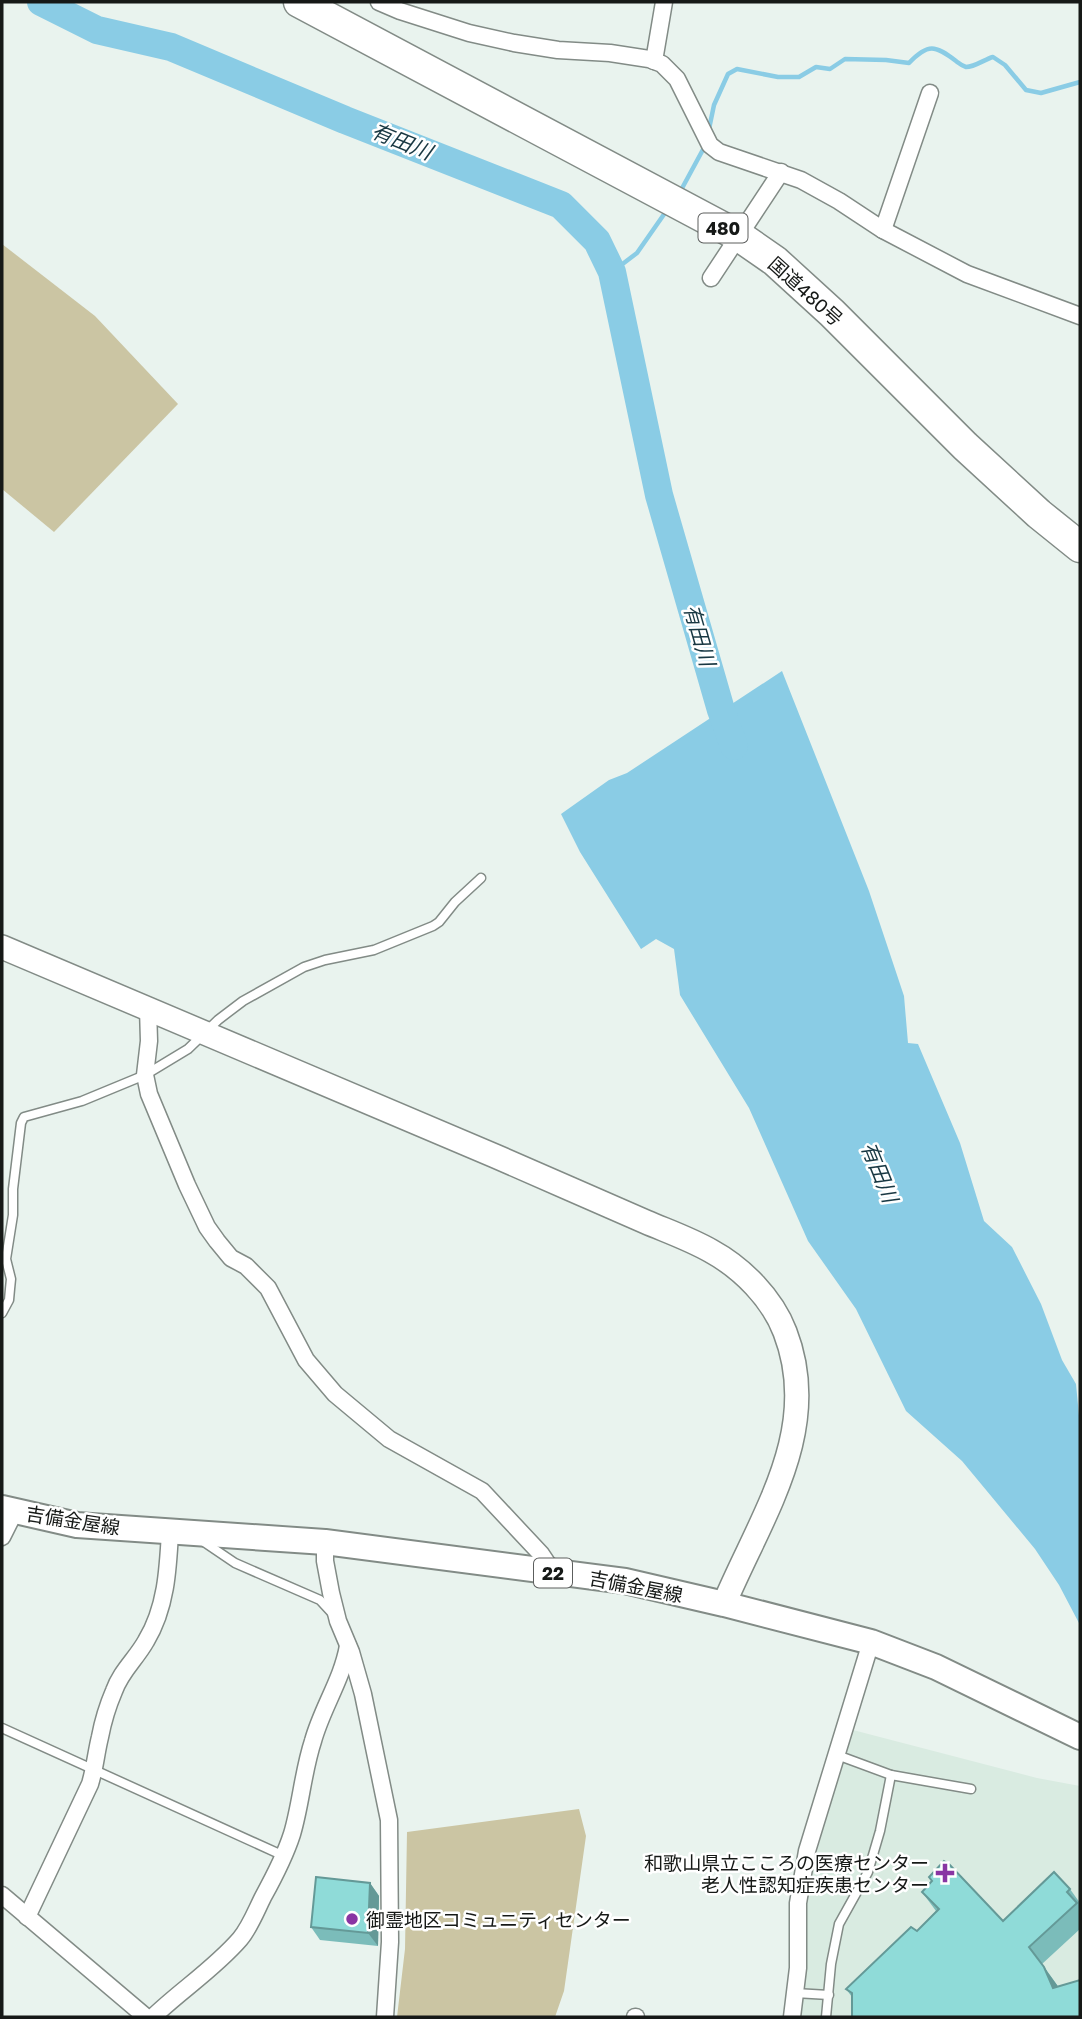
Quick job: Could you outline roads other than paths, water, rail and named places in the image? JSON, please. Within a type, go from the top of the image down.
[{"type":"highway","name":"国道480号","points":[[299,2],[739,236],[775,261],[823,304],[965,446],[1039,514],[1080,547]]},
{"type":"main road","name":"吉備金屋線","points":[[8,1509],[77,1524],[324,1542],[625,1581],[872,1642],[936,1667],[1080,1737]]},
{"type":"street","points":[[379,2],[469,33],[514,43],[558,50],[610,53],[654,61],[669,69],[677,79],[710,145],[719,152],[802,180],[883,230],[967,274],[1079,310]]},
{"type":"street","points":[[654,61],[664,2]]},
{"type":"street","points":[[883,230],[930,93]]},
{"type":"street","points":[[711,278],[780,172]]},
{"type":"street","points":[[2,947],[712,1251],[743,1274],[774,1309],[785,1329],[798,1393],[793,1435],[785,1466],[724,1604]]},
{"type":"street","points":[[148,1008],[149,1041],[145,1075],[149,1094],[207,1227],[231,1258],[246,1266],[268,1287],[306,1360],[335,1394],[389,1438],[482,1491],[541,1554],[553,1573]]},
{"type":"street","points":[[2,1537],[8,1509]]},
{"type":"street","points":[[27,1917],[94,1771],[101,1731],[114,1690],[122,1672],[146,1641],[159,1617],[177,1532]]},
{"type":"street","points":[[324,1542],[325,1561],[338,1621],[363,1694],[389,1820],[390,1942],[385,2017]]},
{"type":"street","points":[[792,2017],[797,1968],[797,1903],[807,1851],[872,1642]]},
{"type":"street","points":[[153,2017],[209,1970],[242,1937],[284,1856],[316,1731],[341,1675],[348,1645]]},
{"type":"street","points":[[2,1895],[146,2017]]},
{"type":"lane","points":[[2,1313],[9,1300],[11,1279],[6,1259],[13,1215],[13,1189],[21,1123],[24,1117],[82,1101],[145,1075],[188,1049],[243,1002],[304,967],[374,950],[433,926],[481,878]]},
{"type":"lane","points":[[177,1532],[215,1549],[235,1563],[320,1600],[338,1621]]},
{"type":"lane","points":[[2,1728],[284,1856]]},
{"type":"lane","points":[[837,1755],[891,1775],[971,1788]]},
{"type":"lane","points":[[827,2017],[831,1964],[839,1924],[868,1872],[880,1831],[891,1775]]},
{"type":"lane","points":[[795,1993],[829,1995]]},
{"type":"water","points":[[782,671],[869,891],[904,996],[908,1043],[918,1044],[960,1143],[984,1221],[1012,1247],[1041,1304],[1062,1360],[1076,1384],[1080,1426],[1080,1625],[1059,1585],[1035,1549],[962,1461],[906,1411],[856,1309],[808,1241],[749,1108],[680,995],[674,949],[656,939],[641,949],[580,852],[561,814],[609,780],[627,773]]},
{"type":"waterway","name":"有田川","points":[[41,2],[97,30],[171,47],[345,120],[561,205],[597,241],[612,272],[659,495],[721,710],[734,746]]},
{"type":"waterway","points":[[709,129],[714,105],[728,74],[737,69],[778,77],[799,77],[816,67],[830,69],[845,59],[909,63],[921,52],[932,48],[966,67],[993,57],[1005,65],[1026,90],[1041,93],[1080,82]]},
{"type":"waterway","points":[[680,192],[706,144]]},
{"type":"waterway","points":[[612,272],[637,253],[667,210]]},
{"type":"place","name":"和歌山県立こころの医療センター 老人性認知症疾患センター","points":[[945,1873]]},
{"type":"place","name":"御霊地区コミュニティセンター","points":[[352,1919]]}]
